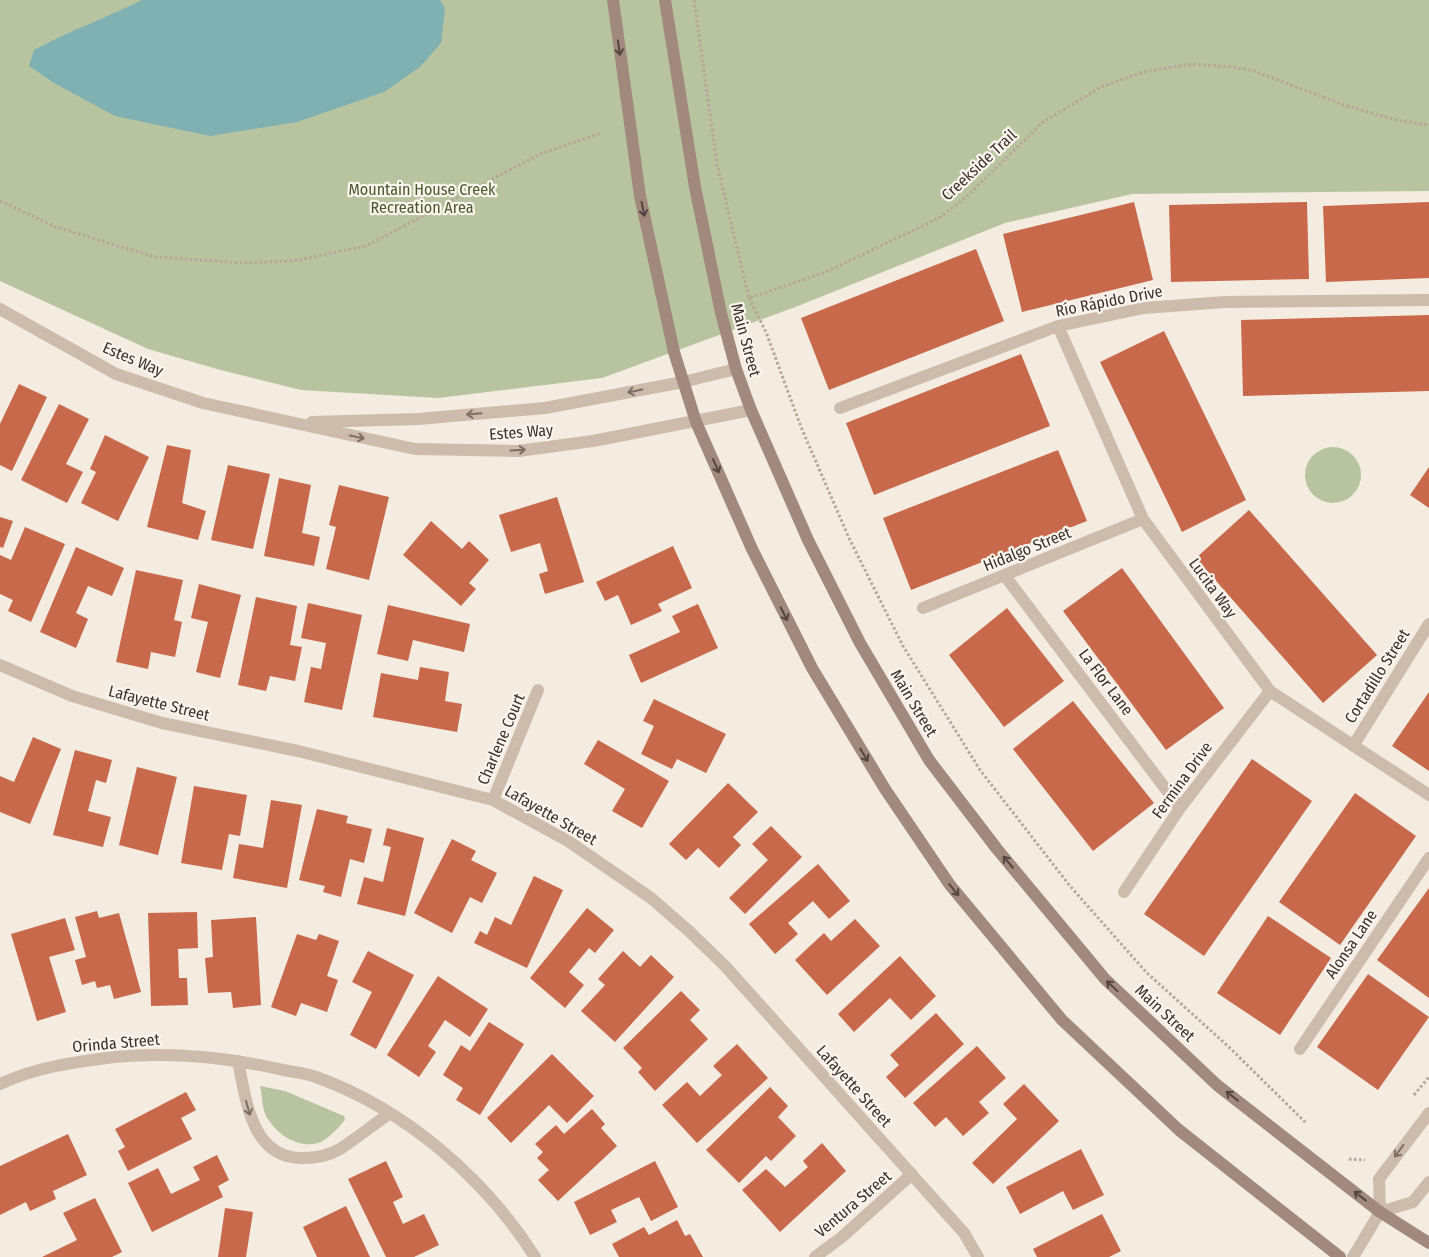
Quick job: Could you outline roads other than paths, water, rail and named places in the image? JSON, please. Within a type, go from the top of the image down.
[{"type":"street","points":[[613,0],[640,196],[668,331],[683,382],[696,422],[752,549],[812,668],[885,789],[950,885],[1062,1020],[1179,1130],[1340,1257]]},
{"type":"street","name":"Main Street","points":[[665,0],[695,187],[721,313],[736,369],[751,410],[808,540],[860,643],[929,760],[997,849],[1105,979],[1217,1085],[1380,1212],[1429,1243]]},
{"type":"street","name":"Río Rápido Drive","points":[[840,408],[1058,326],[1153,307],[1226,302],[1429,300]]},
{"type":"street","name":"Estes Way","points":[[0,309],[116,374],[204,403],[415,449],[518,451],[593,441],[751,410]]},
{"type":"street","name":"Lucita Way","points":[[1058,326],[1143,519],[1270,691],[1429,795]]},
{"type":"street","name":"Estes Way","points":[[292,423],[418,419],[545,408],[683,382],[736,369]]},
{"type":"street","name":"Hidalgo Street","points":[[923,608],[1143,519]]},
{"type":"street","name":"La Flor Lane","points":[[1005,576],[1180,808]]},
{"type":"street","name":"Cortadillo Street","points":[[1353,746],[1429,624]]},
{"type":"street","name":"Lafayette Street","points":[[0,665],[72,696],[162,723],[298,751],[493,800],[568,841],[650,898],[690,932],[726,967],[964,1233],[978,1257]]},
{"type":"street","name":"Charlene Court","points":[[493,800],[538,690]]},
{"type":"street","name":"Fermina Drive","points":[[1124,892],[1180,808],[1270,691]]},
{"type":"street","name":"Alonsa Lane","points":[[1300,1049],[1429,858]]},
{"type":"street","name":"Orinda Street","points":[[0,1084],[18,1075],[72,1062],[134,1055],[194,1055],[238,1061],[316,1077],[368,1101],[423,1134],[469,1177],[516,1228],[535,1257]]},
{"type":"street","points":[[238,1061],[246,1103],[254,1126],[265,1143],[279,1154],[296,1158],[318,1158],[338,1150],[390,1114]]},
{"type":"street","points":[[1353,1257],[1380,1212],[1379,1179],[1429,1113]]},
{"type":"street","name":"Ventura Street","points":[[815,1257],[842,1237],[912,1174]]},
{"type":"street","points":[[1380,1212],[1413,1202],[1429,1182]]},
{"type":"water","points":[[142,0],[440,0],[445,8],[441,43],[420,67],[384,92],[297,122],[210,136],[115,116],[54,83],[29,66],[34,50]]},
{"type":"park label","name":"Mountain House Creek Recreation Area","points":[[422,198]]}]
